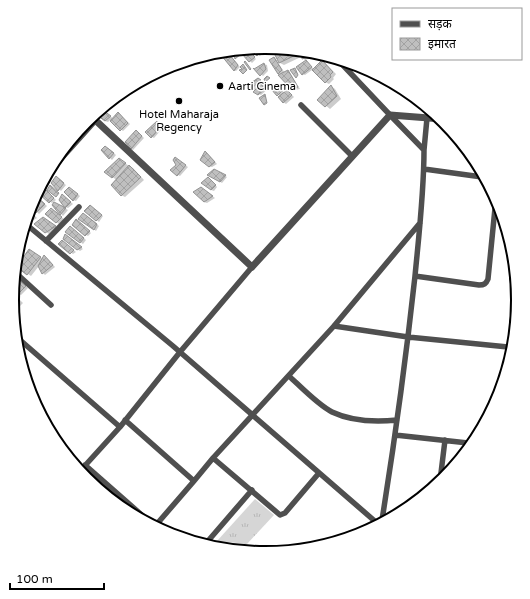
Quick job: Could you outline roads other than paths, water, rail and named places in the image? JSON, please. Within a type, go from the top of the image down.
[{"type":"street","points":[[345,67],[424,150]]},
{"type":"street","points":[[301,105],[352,156]]},
{"type":"street","points":[[390,115],[431,118]]},
{"type":"street","points":[[100,481],[85,465],[126,420],[180,352],[252,267],[390,115]]},
{"type":"street","points":[[383,516],[395,435],[415,276],[427,118]]},
{"type":"street","points":[[97,121],[252,267]]},
{"type":"street","points":[[424,169],[478,176]]},
{"type":"street","points":[[46,242],[79,207]]},
{"type":"street","points":[[415,276],[484,285],[488,279],[495,212]]},
{"type":"street","points":[[159,521],[213,458],[334,326],[420,223]]},
{"type":"street","points":[[30,227],[180,352],[374,520]]},
{"type":"street","points":[[20,277],[51,305]]},
{"type":"street","points":[[334,326],[408,337],[506,347]]},
{"type":"street","points":[[23,343],[120,427]]},
{"type":"street","points":[[288,376],[322,406],[332,412],[355,419],[383,421],[397,420]]},
{"type":"street","points":[[126,420],[194,481]]},
{"type":"street","points":[[395,435],[465,443]]},
{"type":"street","points":[[441,471],[445,440]]},
{"type":"street","points":[[213,458],[279,514],[283,514],[319,473]]},
{"type":"street","points":[[210,539],[252,490]]},
{"type":"place","name":"Aarti Cinema","points":[[220,86]]},
{"type":"place","name":"Hotel Maharaja Regency","points":[[179,101]]}]
